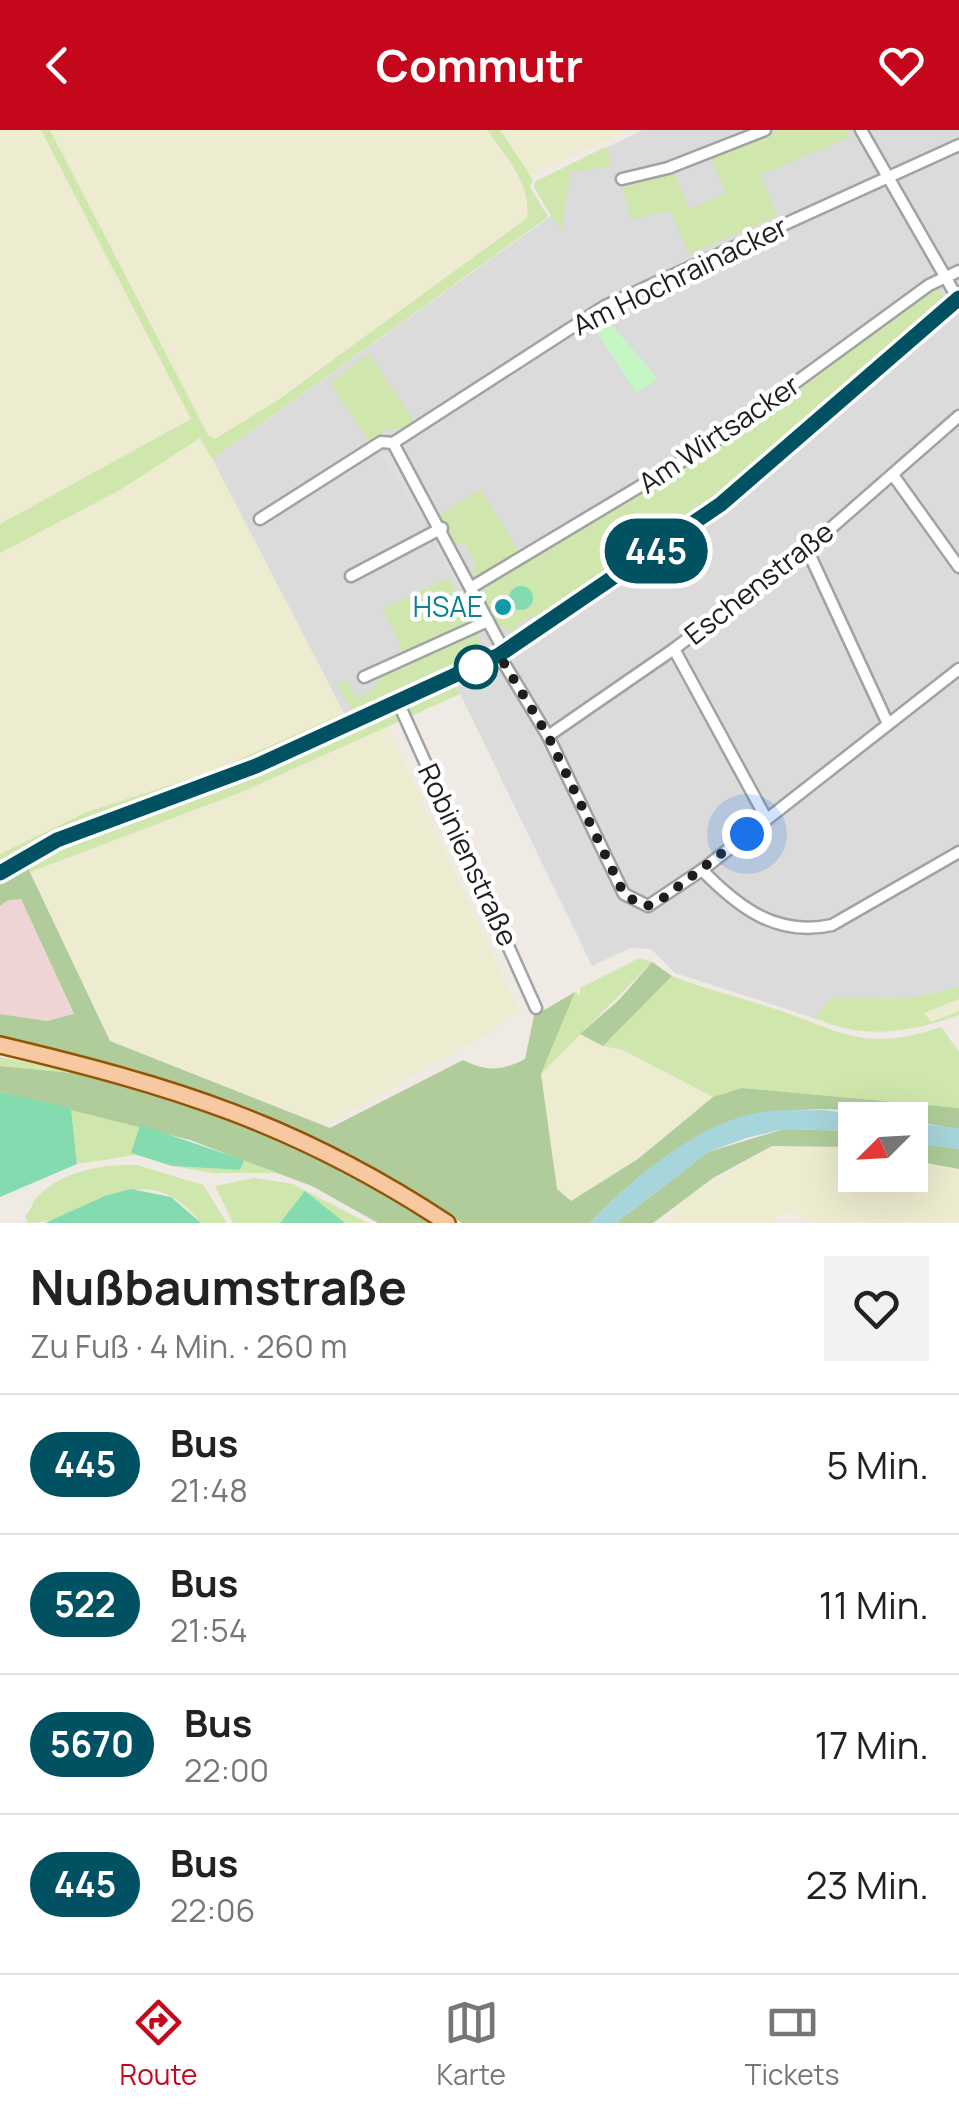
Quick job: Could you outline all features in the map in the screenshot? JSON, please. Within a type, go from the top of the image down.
[{"type":"main road","points":[[0,1048],[134,1076],[246,1114],[364,1171],[447,1223]]},
{"type":"street","points":[[622,179],[668,168],[765,130]]},
{"type":"street","points":[[0,873],[57,840],[256,766],[502,653],[721,504],[958,299],[862,130]]},
{"type":"street","name":"Am Hochrainacker","points":[[260,518],[380,442],[393,443],[605,306],[959,145]]},
{"type":"street","name":"Am Wirtsacker","points":[[472,587],[714,442],[929,284],[959,271]]},
{"type":"street","name":"Eschenstraße","points":[[548,736],[674,649],[807,549],[959,416]]},
{"type":"street","points":[[393,443],[442,528],[624,894],[642,906],[654,905],[702,870],[959,670]]},
{"type":"street","points":[[893,475],[959,567]]},
{"type":"street","points":[[351,576],[442,528]]},
{"type":"street","points":[[807,549],[888,724]]},
{"type":"street","points":[[364,677],[488,621]]},
{"type":"street","points":[[674,649],[766,818]]},
{"type":"street","name":"Robinienstraße","points":[[398,702],[536,1008]]},
{"type":"street","points":[[702,870],[762,918],[789,929],[812,929],[832,925],[959,852]]},
{"type":"shaded area","points":[[643,130],[959,130],[959,987],[904,999],[833,997],[814,1018],[675,973],[651,949],[630,948],[592,966],[451,675],[347,720],[212,459],[551,216],[534,187],[535,182]]},
{"type":"shaded area","points":[[389,452],[428,517],[422,521],[382,456]]},
{"type":"shaded area","points":[[441,539],[478,610],[470,614],[434,543]]},
{"type":"shaded area","points":[[8,899],[21,899],[74,1015],[47,1021],[0,1014],[0,906]]},
{"type":"green space","points":[[0,130],[41,130],[191,419],[0,524]]},
{"type":"green space","points":[[41,130],[50,130],[208,435],[215,439],[278,400],[527,218],[521,183],[487,130],[500,130],[533,180],[530,187],[548,217],[212,459],[200,438],[120,490],[0,553],[0,524],[191,419]]},
{"type":"green space","points":[[50,130],[487,130],[521,183],[529,204],[527,218],[278,400],[215,439],[208,435]]},
{"type":"green space","points":[[500,130],[628,130],[528,175]]},
{"type":"green space","points":[[778,130],[847,130],[850,137],[760,175],[778,216],[689,254],[670,211],[631,220],[623,187],[674,172],[689,209],[726,194],[711,158]]},
{"type":"green space","points":[[607,146],[611,166],[570,172],[562,232],[534,187],[535,182]]},
{"type":"green space","points":[[937,286],[944,298],[926,317],[789,441],[690,523],[588,592],[516,625],[518,630],[513,632],[495,623],[482,595],[488,583],[701,454]]},
{"type":"green space","points":[[604,316],[658,379],[636,393],[592,324]]},
{"type":"green space","points":[[369,354],[413,419],[404,428],[387,430],[369,441],[330,383]]},
{"type":"green space","points":[[201,437],[344,713],[213,771],[87,812],[0,854],[0,553],[120,490]]},
{"type":"green space","points":[[480,489],[521,554],[477,576],[469,570],[476,566],[464,542],[456,546],[440,515]]},
{"type":"green space","points":[[449,578],[472,622],[403,653],[383,608]]},
{"type":"green space","points":[[521,586],[530,589],[530,607],[521,610],[512,607],[509,598],[512,589]]},
{"type":"green space","points":[[477,631],[483,656],[359,714],[354,713],[337,684],[347,680],[357,698],[373,691],[379,674]]},
{"type":"green space","points":[[455,684],[460,694],[242,792],[30,872],[26,864],[95,832],[210,792]]},
{"type":"green space","points":[[344,713],[347,720],[249,764],[56,834],[0,866],[0,854],[87,812],[213,771]]},
{"type":"green space","points":[[388,727],[518,1010],[500,1026],[326,1125],[110,1041],[30,872],[242,792]]},
{"type":"green space","points":[[26,864],[110,1041],[330,1128],[463,1060],[494,1068],[525,1059],[534,1016],[575,992],[541,1074],[557,1189],[571,1201],[638,1159],[713,1097],[742,1088],[894,1102],[838,1102],[838,1110],[776,1113],[709,1133],[648,1170],[590,1223],[462,1223],[364,1162],[255,1110],[134,1069],[0,1039],[0,1014],[47,1021],[74,1014],[21,899],[8,900],[0,906],[0,881]]},
{"type":"green space","points":[[639,958],[652,962],[541,1074],[575,992],[580,995],[580,988]]},
{"type":"green space","points":[[652,962],[672,976],[603,1046],[580,1034],[619,1000]]},
{"type":"green space","points":[[672,976],[852,1036],[890,1038],[941,1027],[959,1052],[959,1108],[928,1105],[928,1102],[742,1088],[713,1097],[623,1050],[603,1046]]},
{"type":"green space","points":[[959,987],[959,999],[924,1013],[931,1022],[959,1011],[959,1015],[904,1030],[851,1029],[814,1018],[833,997],[904,999]]},
{"type":"green space","points":[[959,999],[959,1011],[930,1022],[924,1013]]},
{"type":"green space","points":[[580,1034],[623,1050],[713,1097],[638,1159],[572,1202],[557,1189],[541,1074]]},
{"type":"green space","points":[[0,1057],[101,1076],[0,1066]]},
{"type":"green space","points":[[0,1066],[101,1076],[202,1107],[319,1156],[433,1223],[378,1223],[312,1186],[190,1140],[0,1092]]},
{"type":"green space","points":[[0,1092],[71,1108],[77,1164],[0,1197]]},
{"type":"green space","points":[[928,1105],[959,1108],[959,1129],[928,1123]]},
{"type":"green space","points":[[71,1108],[140,1125],[132,1153],[136,1155],[77,1164]]},
{"type":"green space","points":[[140,1125],[244,1160],[240,1170],[172,1166],[131,1153]]},
{"type":"green space","points":[[784,1129],[838,1131],[838,1147],[772,1146],[713,1178],[653,1223],[616,1223],[708,1152]]},
{"type":"green space","points":[[928,1145],[959,1149],[959,1169],[928,1163]]},
{"type":"green space","points":[[772,1146],[838,1147],[838,1192],[928,1192],[928,1163],[959,1169],[959,1223],[814,1223],[789,1212],[764,1223],[668,1223],[681,1201]]},
{"type":"green space","points":[[244,1160],[276,1173],[212,1173],[172,1166],[239,1170]]},
{"type":"green space","points":[[137,1165],[203,1185],[227,1223],[201,1223],[179,1201],[157,1191],[137,1190],[116,1194],[52,1220],[28,1223],[25,1216],[35,1200],[58,1181],[96,1168]]},
{"type":"green space","points":[[254,1178],[293,1184],[368,1223],[233,1223],[215,1186]]},
{"type":"green space","points":[[131,1189],[171,1197],[201,1223],[45,1223],[105,1196]]},
{"type":"green space","points":[[305,1191],[345,1223],[280,1223]]},
{"type":"water","points":[[775,1111],[838,1112],[838,1131],[784,1129],[708,1152],[616,1223],[590,1223],[646,1171],[690,1140],[736,1118]]},
{"type":"water","points":[[928,1125],[959,1129],[959,1149],[928,1145]]},
{"type":"bus line","name":"445","points":[[0,873],[57,840],[256,766],[499,655],[556,620],[721,504],[959,298]]},
{"type":"place","name":"HSAE","points":[[503,607]]},
{"type":"route","points":[[476,667],[499,655],[548,736],[624,894],[632,901],[642,906],[654,905],[747,834]]}]
